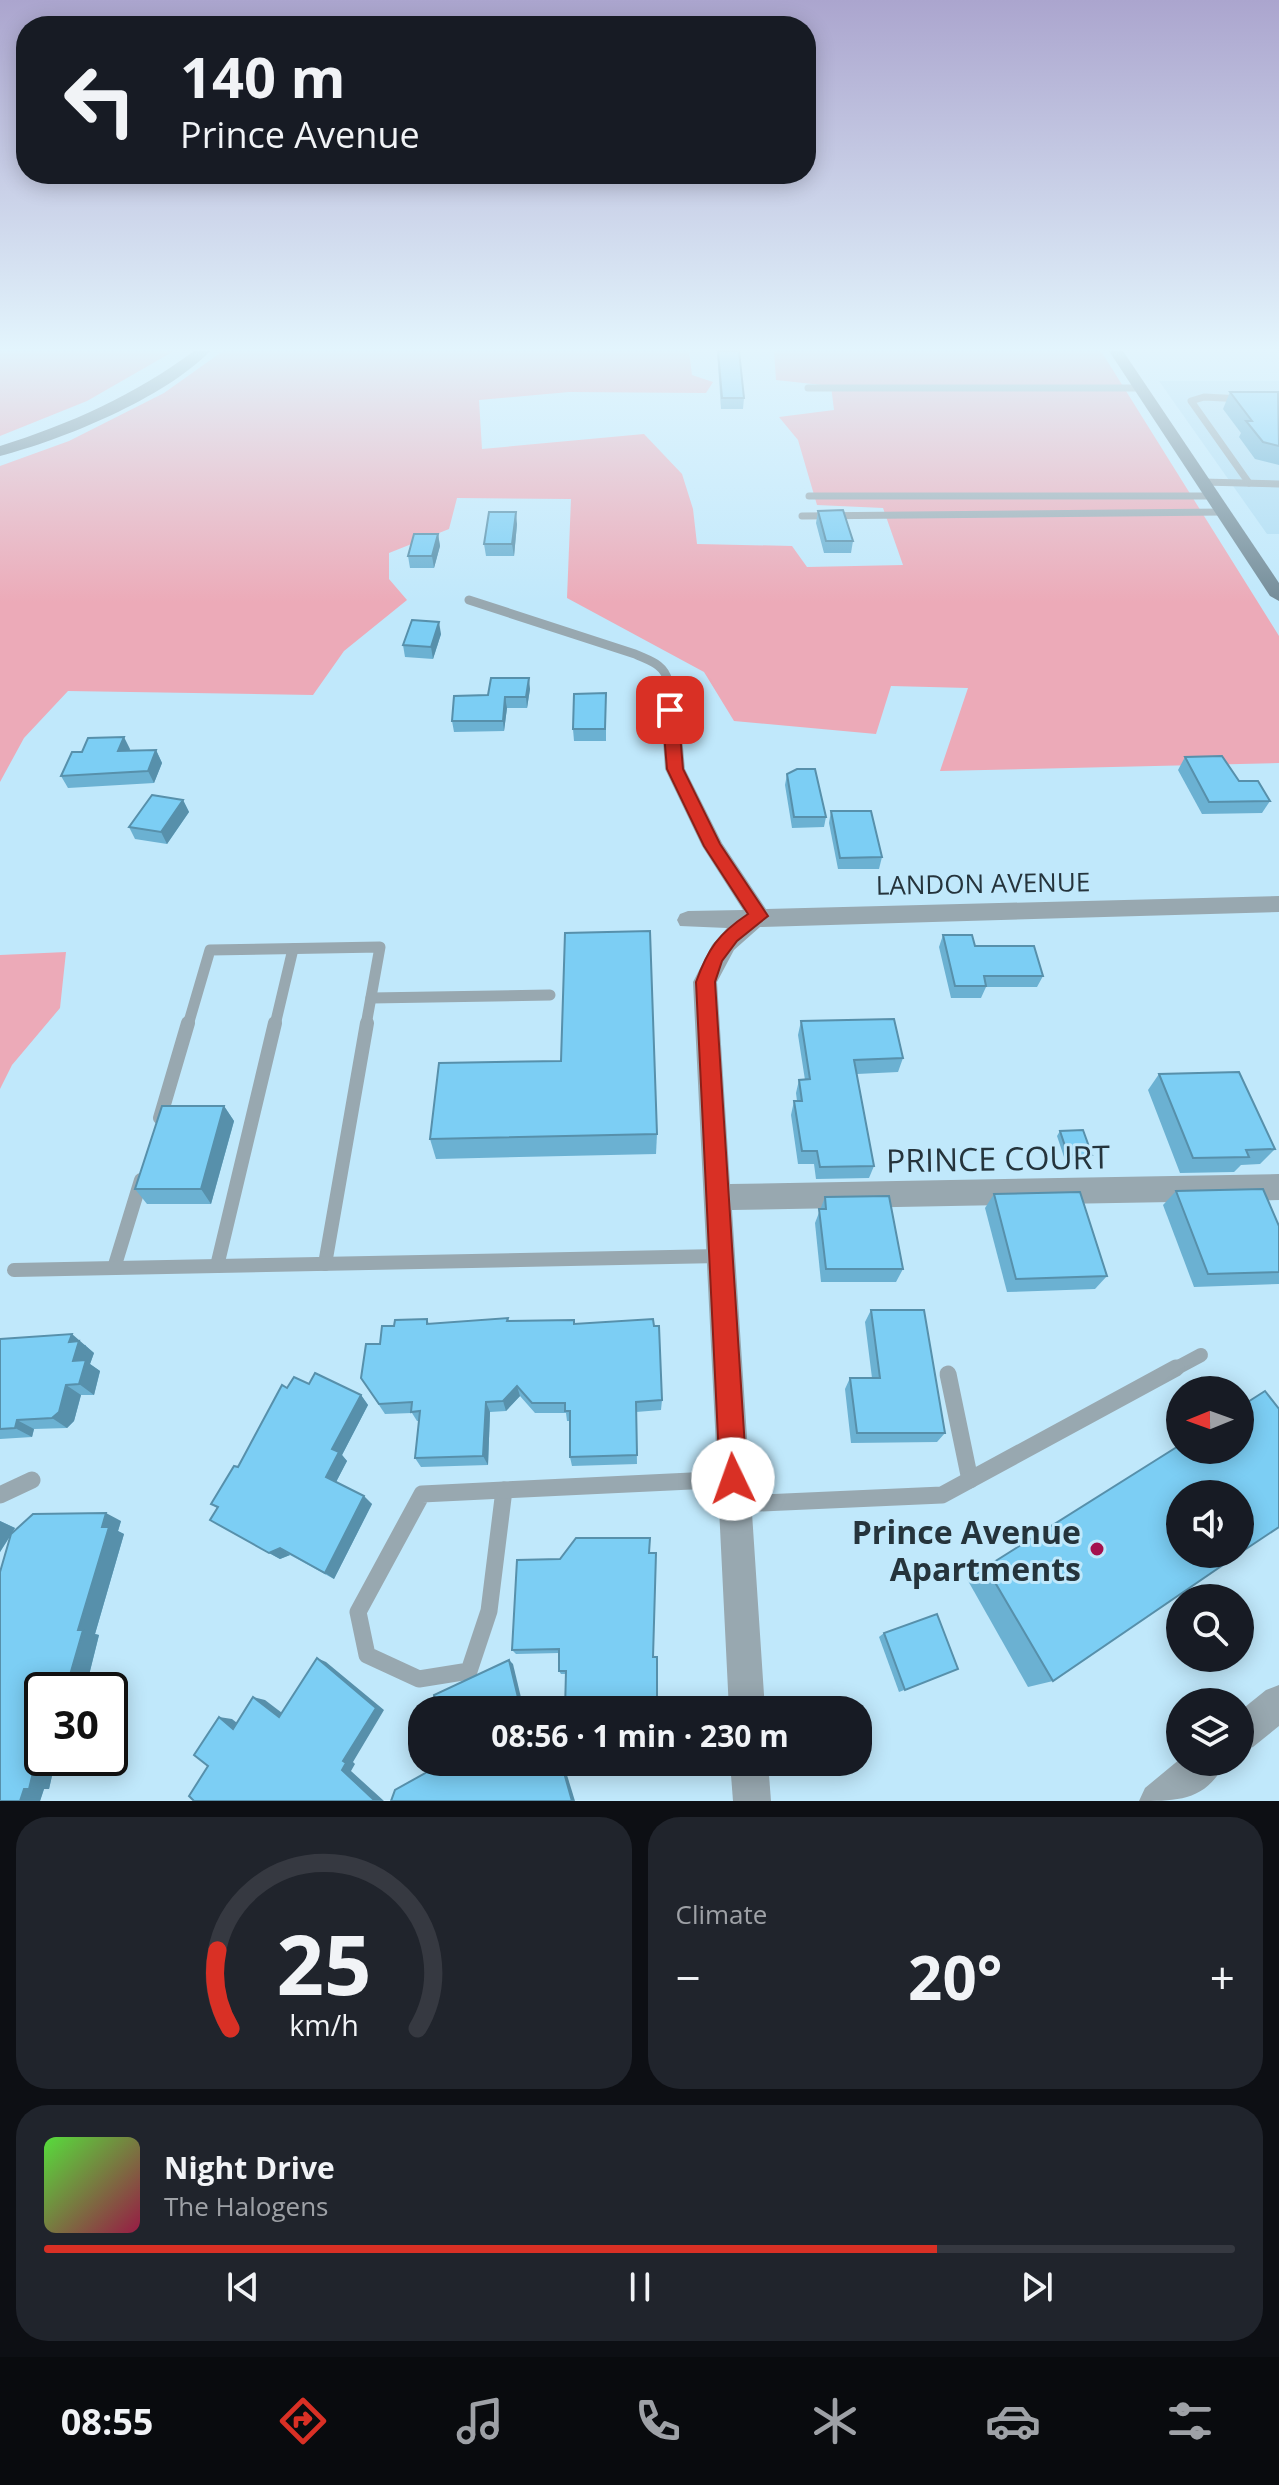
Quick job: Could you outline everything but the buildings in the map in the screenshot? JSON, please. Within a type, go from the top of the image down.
[{"type":"main road","points":[[0,451],[44,435]]},
{"type":"main road","points":[[1172,435],[1279,596]]},
{"type":"street","points":[[668,681],[675,769],[713,846],[759,916],[730,936],[714,959],[705,982],[746,1696]]},
{"type":"street","name":"LANDON AVENUE","points":[[688,920],[1279,904]]},
{"type":"street","name":"PRINCE COURT","points":[[717,1197],[1279,1187]]},
{"type":"street","points":[[1254,1723],[1279,1703]]},
{"type":"street","points":[[750,1776],[752,1801]]},
{"type":"street","points":[[1158,1801],[1189,1776]]},
{"type":"lane","points":[[1215,435],[1249,483]]},
{"type":"lane","points":[[809,496],[1207,489],[1249,483],[1279,484]]},
{"type":"lane","points":[[802,516],[1223,512]]},
{"type":"lane","points":[[469,600],[531,623],[635,654],[659,665],[666,672],[668,681]]},
{"type":"lane","points":[[156,1132],[210,950],[380,947],[325,1264]]},
{"type":"lane","points":[[217,1266],[293,949]]},
{"type":"lane","points":[[371,998],[550,995]]},
{"type":"lane","points":[[114,1268],[146,1162]]},
{"type":"lane","points":[[14,1270],[721,1256]]},
{"type":"lane","points":[[504,1490],[489,1611],[469,1671],[419,1679],[367,1655],[358,1612],[422,1494],[504,1490],[942,1495],[1201,1355]]},
{"type":"lane","points":[[948,1374],[970,1480]]},
{"type":"lane","points":[[0,1495],[32,1480]]},
{"type":"shaded area","points":[[81,435],[481,435],[482,449],[645,435],[682,474],[693,509],[697,544],[792,546],[807,567],[903,565],[883,508],[817,505],[794,435],[1153,435],[1279,636],[1279,763],[940,771],[968,688],[891,686],[876,734],[734,721],[704,672],[567,598],[571,499],[457,498],[449,529],[389,553],[389,579],[407,600],[344,651],[313,695],[68,691],[24,738],[0,782],[0,466]]},
{"type":"shaded area","points":[[1197,435],[1279,435],[1279,534],[1267,534]]},
{"type":"shaded area","points":[[66,952],[60,1008],[12,1065],[0,1089],[0,955]]},
{"type":"place","name":"Prince Avenue Apartments","points":[[1097,1549]]},
{"type":"route","points":[[670,710],[675,769],[713,846],[759,916],[730,936],[714,959],[705,982],[733,1479]]}]
